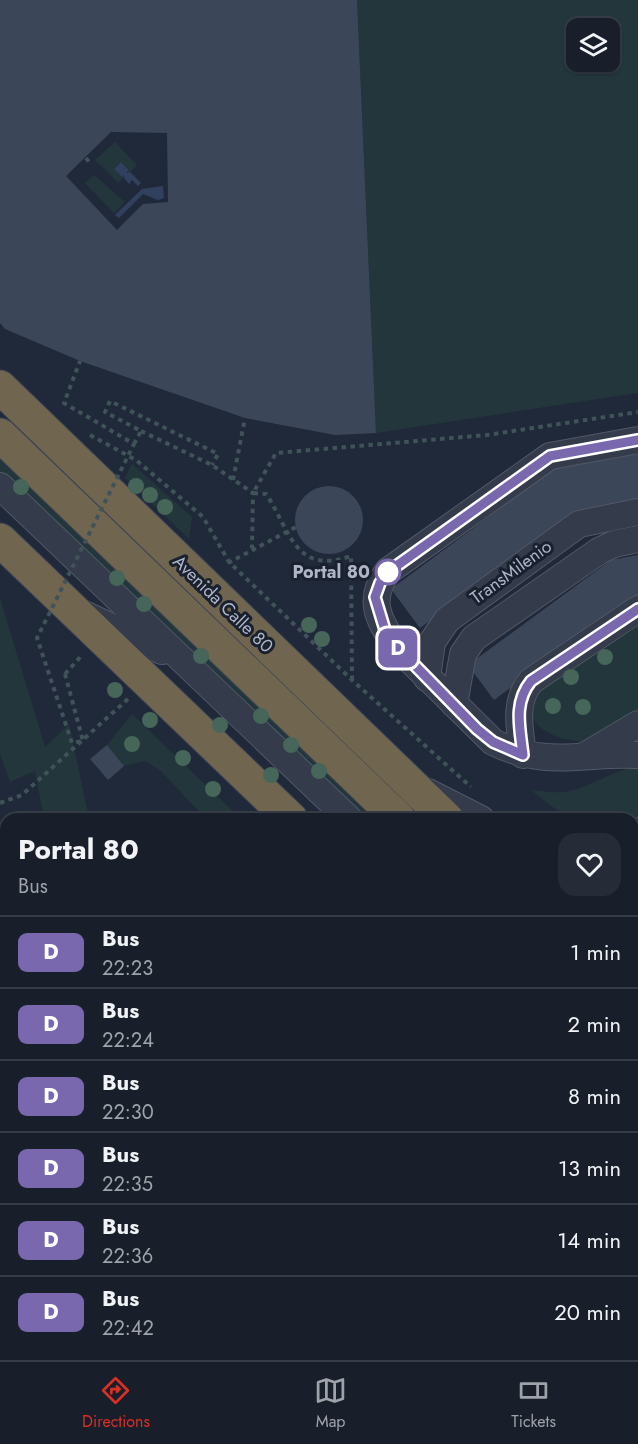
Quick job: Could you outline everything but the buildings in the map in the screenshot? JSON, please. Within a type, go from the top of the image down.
[{"type":"highway","name":"Avenida Calle 80","points":[[0,387],[198,581],[441,813]]},
{"type":"highway","name":"Avenida Calle 80","points":[[0,435],[393,813]]},
{"type":"highway","points":[[0,540],[285,813]]},
{"type":"street","points":[[638,440],[550,456],[388,572],[380,583],[375,597],[385,630],[396,646],[493,742],[523,755],[550,759],[638,755]]},
{"type":"street","points":[[0,486],[343,813]]},
{"type":"street","name":"TransMilenio","points":[[427,678],[432,642],[447,620],[579,524],[638,512]]},
{"type":"street","name":"TransMilenio","points":[[454,704],[462,654],[474,638],[599,551],[614,544],[638,539]]},
{"type":"street","points":[[70,607],[184,661]]},
{"type":"street","points":[[523,755],[519,711],[523,690],[531,681],[638,609]]},
{"type":"street","points":[[580,758],[638,724]]},
{"type":"street","points":[[407,781],[488,813]]},
{"type":"path","points":[[86,158],[91,165]]},
{"type":"path","points":[[80,361],[64,403],[134,444]]},
{"type":"path","points":[[212,465],[218,454],[110,401],[105,412],[212,465],[253,494],[266,495],[279,513],[285,532],[306,556],[324,561],[337,561],[351,556],[352,680]]},
{"type":"path","points":[[252,548],[253,494],[276,453],[487,435],[638,412]]},
{"type":"path","points":[[233,480],[245,417]]},
{"type":"path","points":[[65,674],[83,741],[72,743],[37,638],[141,431]]},
{"type":"path","points":[[86,433],[136,460],[203,517],[229,562],[352,680],[477,792]]},
{"type":"path","points":[[198,581],[252,548],[296,527]]},
{"type":"path","points":[[0,803],[22,795],[147,681]]},
{"type":"green space","points":[[357,0],[638,0],[638,393],[376,433]]},
{"type":"green space","points":[[115,142],[137,165],[128,174],[129,169],[121,162],[114,169],[122,177],[125,176],[118,183],[102,166],[104,164],[101,166],[95,160]]},
{"type":"green space","points":[[94,175],[125,202],[114,213],[85,183]]},
{"type":"green space","points":[[0,454],[373,813],[356,813],[0,474]]},
{"type":"green space","points":[[132,464],[192,517],[189,539],[125,478]]},
{"type":"green space","points":[[0,598],[45,747],[69,724],[88,813],[43,813],[35,771],[10,782],[0,754]]},
{"type":"green space","points":[[638,622],[638,711],[583,742],[560,738],[540,727],[531,711],[532,700],[539,688]]},
{"type":"green space","points":[[132,714],[235,813],[200,813],[161,771],[145,761],[124,766],[107,745]]},
{"type":"green space","points":[[638,766],[638,813],[560,813],[531,790],[561,792],[575,790]]},
{"type":"water","points":[[121,162],[129,170],[126,173],[130,172],[141,183],[138,186],[132,180],[129,184],[124,175],[122,177],[114,169]]},
{"type":"water","points":[[163,186],[164,198],[158,200],[143,194],[119,218],[115,215],[142,189]]},
{"type":"bus line","name":"D","points":[[638,440],[550,456],[388,572],[380,583],[375,597],[385,630],[396,646],[477,729],[493,742],[523,755],[519,700],[523,690],[531,681],[638,609]]},
{"type":"place","name":"Portal 80","points":[[388,572]]}]
